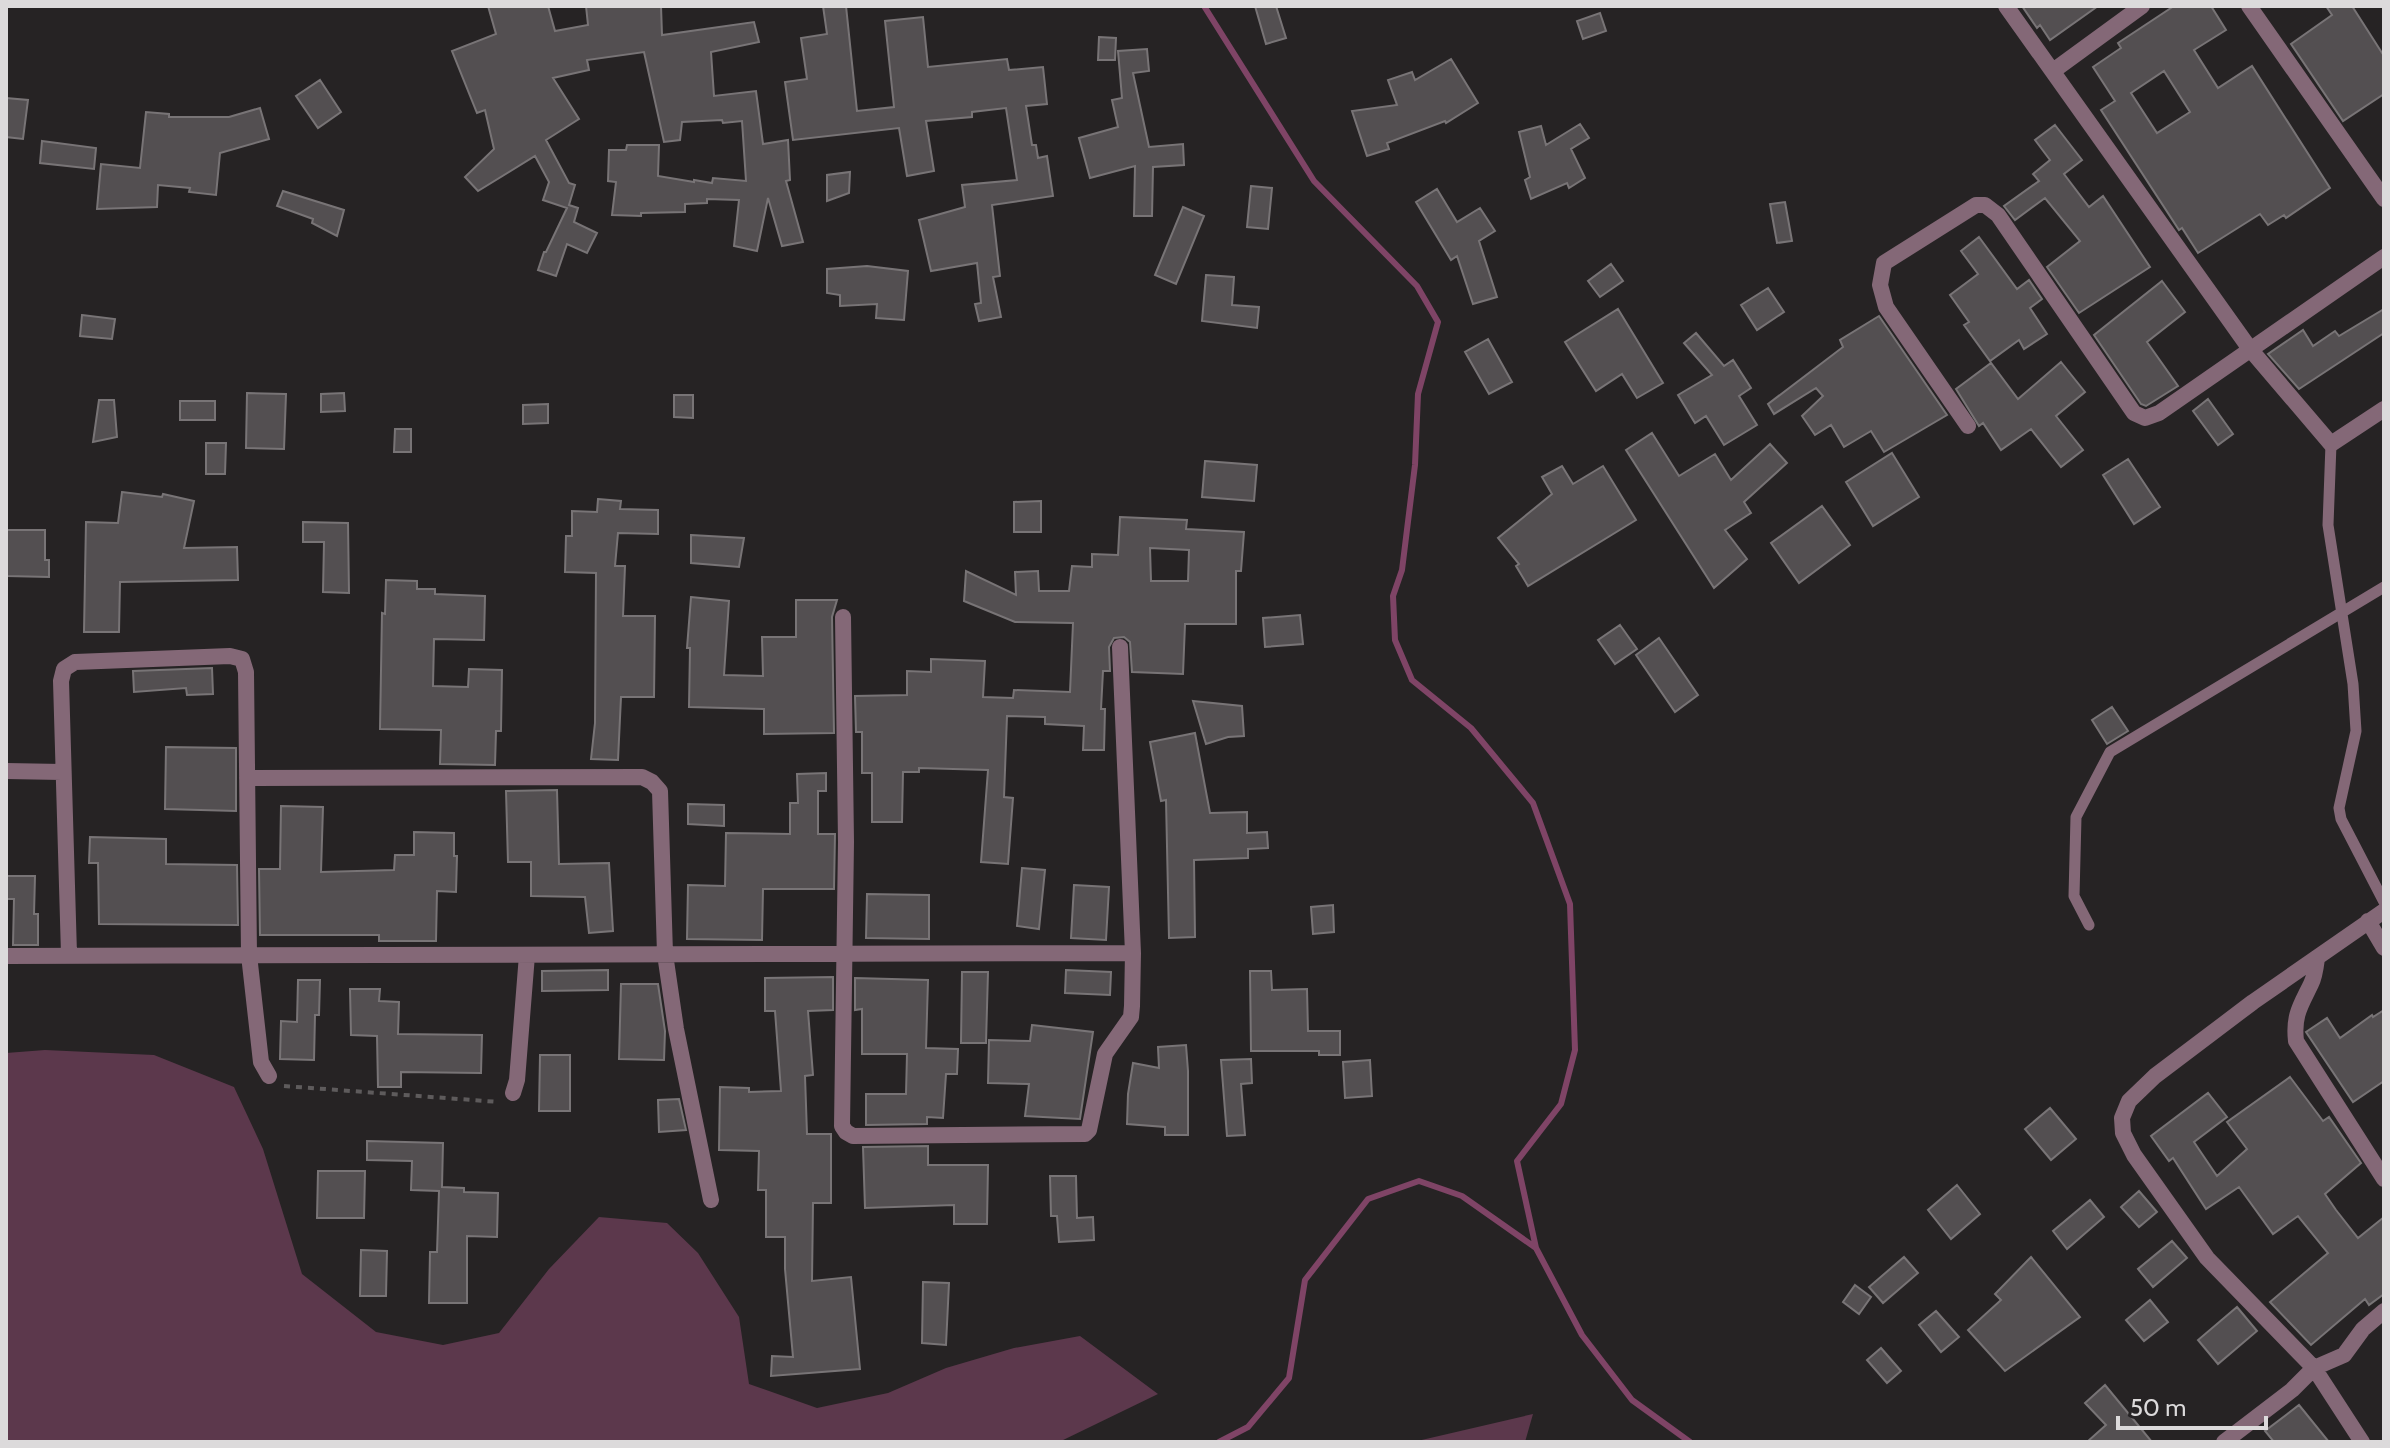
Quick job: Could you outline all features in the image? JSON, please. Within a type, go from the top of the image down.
[{"type":"street","points":[[2006,6],[2250,349],[2331,444],[2384,409]]},
{"type":"street","points":[[2053,71],[2142,6]]},
{"type":"street","points":[[2249,6],[2384,199]]},
{"type":"street","points":[[1968,426],[1886,307],[1880,285],[1884,263],[1976,205],[1985,205],[1998,215],[2134,413],[2145,418],[2159,413],[2384,257]]},
{"type":"street","points":[[843,617],[846,731],[842,1126],[853,1136],[1085,1134],[1092,1123],[1105,1054],[1131,1017],[1133,953],[1120,647]]},
{"type":"street","points":[[69,954],[62,772],[61,681],[64,669],[75,662],[230,656],[242,659],[246,672],[249,955],[261,1062],[269,1076]]},
{"type":"street","points":[[6,771],[62,772]]},
{"type":"street","points":[[247,778],[642,777],[652,782],[660,791],[665,954],[676,1029],[711,1200]]},
{"type":"street","points":[[2362,1442],[2314,1368],[2207,1258],[2134,1155],[2123,1133],[2122,1118],[2129,1101],[2155,1076],[2253,1002],[2384,911]]},
{"type":"street","points":[[2368,921],[2384,948]]},
{"type":"street","points":[[6,956],[1133,953]]},
{"type":"street","points":[[513,1093],[517,1080],[527,955]]},
{"type":"street","points":[[2317,958],[2313,981],[2297,1015],[2296,1041],[2384,1179]]},
{"type":"street","points":[[2224,1442],[2292,1390],[2314,1368],[2338,1360],[2363,1329],[2384,1311]]},
{"type":"lane","points":[[2331,444],[2328,525],[2353,684],[2356,731],[2340,798],[2341,819],[2384,902]]},
{"type":"lane","points":[[2089,925],[2074,896],[2076,817],[2110,752],[2384,587]]},
{"type":"path","points":[[269,1076],[279,1085],[505,1102],[513,1093]]},
{"type":"shaded area","points":[[45,1050],[154,1055],[234,1087],[263,1149],[302,1274],[376,1332],[443,1345],[499,1333],[549,1269],[599,1217],[667,1223],[698,1253],[739,1317],[749,1384],[817,1408],[888,1393],[946,1368],[1014,1348],[1080,1336],[1158,1394],[1059,1442],[6,1442],[6,1053]]},
{"type":"shaded area","points":[[1533,1414],[1525,1442],[1413,1442]]},
{"type":"building","points":[[488,6],[548,6],[555,31],[588,25],[586,6],[661,6],[662,35],[754,22],[759,42],[711,52],[714,96],[756,91],[763,144],[788,140],[790,180],[786,181],[803,242],[782,246],[768,198],[757,251],[734,246],[739,200],[707,199],[707,203],[685,204],[685,212],[612,215],[616,182],[608,181],[609,150],[626,150],[627,145],[659,145],[658,176],[694,182],[712,183],[713,178],[746,181],[742,121],[682,122],[680,140],[664,142],[644,52],[587,60],[589,70],[553,78],[579,119],[546,140],[569,183],[575,185],[569,205],[578,208],[574,222],[597,233],[587,253],[567,244],[556,276],[538,270],[567,208],[543,200],[549,182],[535,156],[478,191],[465,177],[494,149],[485,110],[477,113],[452,51],[496,34]]},
{"type":"building","points":[[823,6],[846,6],[857,111],[894,107],[885,21],[923,17],[928,67],[1007,59],[1009,70],[1043,67],[1047,104],[1026,106],[1032,145],[1036,145],[1038,158],[1047,156],[1053,196],[992,205],[1000,276],[993,277],[1001,317],[979,321],[975,304],[981,303],[977,263],[931,271],[919,220],[965,207],[962,185],[1017,180],[1006,108],[972,112],[972,117],[926,121],[934,171],[907,176],[899,128],[793,140],[785,82],[807,79],[801,38],[827,34]]},
{"type":"building","points":[[1255,6],[1276,6],[1286,38],[1266,44]]},
{"type":"building","points":[[2022,6],[2098,6],[2050,40],[2040,25],[2037,28]]},
{"type":"building","points":[[2174,6],[2211,6],[2226,30],[2194,50],[2218,88],[2252,66],[2330,188],[2286,218],[2284,215],[2268,225],[2260,214],[2198,253],[2182,228],[2179,230],[2101,110],[2115,101],[2093,67],[2121,48],[2118,43]],"holes":[[[2164,71],[2190,112],[2157,133],[2131,93]]]},
{"type":"building","points":[[2326,6],[2352,6],[2384,56],[2384,94],[2343,121],[2291,44],[2332,15]]},
{"type":"building","points":[[1600,13],[1606,31],[1583,39],[1577,21]]},
{"type":"building","points":[[1099,37],[1116,38],[1115,60],[1098,60]]},
{"type":"building","points":[[1147,49],[1149,71],[1133,73],[1149,147],[1183,144],[1184,165],[1153,167],[1152,216],[1134,216],[1135,166],[1090,178],[1079,138],[1118,127],[1112,100],[1122,98],[1118,51]]},
{"type":"building","points":[[1451,59],[1478,103],[1446,123],[1387,143],[1389,149],[1367,156],[1352,111],[1397,105],[1388,80],[1412,72],[1415,80]]},
{"type":"building","points":[[320,80],[341,112],[318,128],[296,96]]},
{"type":"building","points":[[6,98],[28,100],[23,139],[6,137]]},
{"type":"building","points":[[260,108],[269,139],[220,153],[216,195],[189,192],[190,188],[158,185],[157,207],[97,209],[101,164],[140,168],[146,112],[169,114],[169,117],[229,117]]},
{"type":"building","points":[[1580,124],[1589,138],[1571,149],[1585,178],[1569,188],[1567,183],[1531,199],[1525,180],[1530,177],[1519,132],[1541,126],[1546,145]]},
{"type":"building","points":[[2055,125],[2082,160],[2064,174],[2089,207],[2103,196],[2150,267],[2079,313],[2047,267],[2080,241],[2045,198],[2015,220],[2004,206],[2039,181],[2033,174],[2050,160],[2035,140]]},
{"type":"building","points":[[42,141],[96,148],[94,169],[40,163]]},
{"type":"building","points":[[850,172],[849,193],[827,201],[827,175]]},
{"type":"building","points":[[1251,186],[1272,188],[1268,229],[1247,227]]},
{"type":"building","points":[[1437,189],[1457,222],[1480,208],[1495,231],[1479,241],[1497,297],[1473,304],[1457,256],[1451,260],[1416,202]]},
{"type":"building","points":[[283,191],[344,210],[337,236],[312,223],[313,219],[277,206]]},
{"type":"building","points":[[1785,202],[1792,241],[1777,243],[1770,204]]},
{"type":"building","points":[[1183,207],[1204,216],[1176,284],[1155,275]]},
{"type":"building","points":[[1979,237],[2017,289],[2029,280],[2042,299],[2030,308],[2047,334],[2024,349],[2019,340],[1990,361],[1964,325],[1969,322],[1950,295],[1978,274],[1961,251]]},
{"type":"building","points":[[1611,264],[1623,281],[1600,297],[1588,281]]},
{"type":"building","points":[[867,266],[908,271],[904,320],[876,318],[877,304],[840,306],[840,295],[827,293],[827,269]]},
{"type":"building","points":[[1206,275],[1234,277],[1232,305],[1259,307],[1257,328],[1202,321]]},
{"type":"building","points":[[2162,281],[2185,312],[2147,342],[2178,386],[2146,406],[2141,404],[2094,335]]},
{"type":"building","points":[[1768,288],[1784,312],[1757,330],[1741,305]]},
{"type":"building","points":[[1618,309],[1663,383],[1637,398],[1622,374],[1596,391],[1565,342]]},
{"type":"building","points":[[2384,309],[2384,333],[2299,389],[2268,354],[2303,330],[2313,346],[2335,331],[2339,336]]},
{"type":"building","points":[[82,315],[115,319],[112,339],[80,336]]},
{"type":"building","points":[[1879,316],[1947,415],[1884,452],[1871,431],[1844,447],[1831,425],[1815,435],[1802,416],[1823,396],[1816,388],[1774,414],[1768,404],[1843,347],[1840,340]]},
{"type":"building","points":[[1696,333],[1724,366],[1733,360],[1751,388],[1739,396],[1757,425],[1724,445],[1706,416],[1695,423],[1678,395],[1712,375],[1684,343]]},
{"type":"building","points":[[1488,339],[1512,382],[1489,394],[1465,352]]},
{"type":"building","points":[[2061,362],[2085,392],[2056,416],[2083,450],[2061,467],[2031,429],[2001,450],[1983,423],[1979,426],[1956,389],[1991,363],[2018,399]]},
{"type":"building","points":[[247,393],[286,394],[284,449],[246,448]]},
{"type":"building","points":[[344,393],[345,411],[321,412],[321,394]]},
{"type":"building","points":[[674,395],[693,395],[693,418],[674,417]]},
{"type":"building","points":[[2208,399],[2233,434],[2218,445],[2193,411]]},
{"type":"building","points":[[99,400],[114,400],[117,437],[93,442]]},
{"type":"building","points":[[180,401],[215,401],[215,420],[180,420]]},
{"type":"building","points":[[548,404],[548,423],[523,424],[523,405]]},
{"type":"building","points":[[395,429],[411,429],[411,452],[394,452]]},
{"type":"building","points":[[1652,433],[1679,476],[1715,454],[1731,480],[1770,444],[1787,463],[1744,502],[1751,513],[1725,530],[1747,559],[1714,588],[1626,450]]},
{"type":"building","points":[[206,443],[226,443],[225,474],[206,474]]},
{"type":"building","points":[[1892,453],[1919,497],[1873,526],[1846,482]]},
{"type":"building","points":[[2128,459],[2160,507],[2134,524],[2103,475]]},
{"type":"building","points":[[1205,461],[1257,465],[1254,501],[1202,497]]},
{"type":"building","points":[[1562,466],[1573,484],[1603,466],[1636,520],[1528,586],[1516,566],[1519,564],[1498,538],[1552,494],[1542,477]]},
{"type":"building","points":[[122,492],[162,497],[163,494],[194,501],[184,548],[237,547],[238,580],[120,582],[119,632],[84,632],[86,522],[118,523]]},
{"type":"building","points":[[598,499],[621,501],[620,509],[658,510],[658,534],[618,533],[615,566],[625,566],[623,616],[655,616],[654,697],[621,697],[618,760],[591,759],[595,723],[596,573],[565,572],[566,536],[572,536],[572,511],[597,512]]},
{"type":"building","points":[[1041,501],[1041,532],[1014,532],[1014,502]]},
{"type":"building","points":[[1822,506],[1850,545],[1799,583],[1771,543]]},
{"type":"building","points":[[1120,517],[1187,520],[1186,529],[1244,532],[1241,571],[1236,571],[1236,624],[1185,624],[1183,674],[1132,672],[1130,642],[1124,637],[1114,638],[1109,647],[1110,671],[1103,671],[1101,709],[1105,709],[1104,750],[1083,750],[1084,726],[1045,724],[1045,717],[1007,716],[1004,797],[1013,798],[1008,864],[981,862],[988,770],[919,768],[919,772],[903,772],[902,822],[872,822],[872,773],[862,773],[862,732],[856,732],[855,696],[907,695],[907,671],[931,672],[931,659],[985,661],[983,697],[1013,698],[1014,690],[1070,692],[1073,623],[1015,622],[964,601],[966,571],[1016,595],[1015,572],[1038,571],[1039,591],[1069,591],[1072,566],[1092,567],[1092,554],[1118,555]],"holes":[[[1150,548],[1189,550],[1188,581],[1151,581]]]},
{"type":"building","points":[[303,522],[348,523],[349,593],[323,592],[324,542],[303,542]]},
{"type":"building","points":[[7,530],[45,530],[45,560],[49,560],[49,577],[7,576]]},
{"type":"building","points":[[691,535],[744,538],[739,567],[691,563]]},
{"type":"building","points":[[386,580],[417,581],[417,589],[435,589],[435,594],[485,596],[484,640],[434,639],[433,686],[468,687],[469,669],[502,670],[501,731],[496,731],[495,765],[440,764],[441,730],[380,729],[382,613],[385,614]]},
{"type":"building","points":[[691,597],[729,601],[724,675],[763,676],[762,637],[796,637],[796,600],[837,600],[832,617],[834,733],[764,734],[764,709],[689,707],[690,648],[687,648]]},
{"type":"building","points":[[1300,615],[1303,644],[1265,647],[1263,618]]},
{"type":"building","points":[[1620,625],[1637,649],[1615,664],[1598,640]]},
{"type":"building","points":[[1659,638],[1698,695],[1675,712],[1636,655]]},
{"type":"building","points":[[212,668],[213,694],[187,695],[186,688],[134,692],[133,671]]},
{"type":"building","points":[[1193,701],[1242,706],[1244,736],[1206,744]]},
{"type":"building","points":[[2112,707],[2128,731],[2107,744],[2092,720]]},
{"type":"building","points":[[1195,733],[1210,813],[1247,812],[1247,833],[1267,832],[1268,848],[1248,849],[1248,858],[1194,860],[1195,937],[1169,938],[1166,800],[1161,801],[1150,742]]},
{"type":"building","points":[[166,747],[236,748],[236,811],[165,809]]},
{"type":"building","points":[[826,773],[826,791],[818,791],[818,834],[835,834],[834,889],[763,889],[762,940],[687,939],[688,885],[725,886],[726,833],[790,834],[790,803],[798,803],[797,774]]},
{"type":"building","points":[[557,790],[559,864],[609,863],[613,931],[589,933],[585,897],[531,896],[531,862],[508,862],[506,791]]},
{"type":"building","points":[[688,804],[724,805],[724,826],[688,824]]},
{"type":"building","points":[[281,806],[323,807],[321,872],[394,870],[395,855],[414,855],[414,832],[454,833],[456,892],[437,891],[436,941],[379,941],[379,935],[260,935],[259,869],[280,869]]},
{"type":"building","points":[[90,837],[166,839],[166,864],[237,865],[238,925],[99,924],[98,863],[89,863]]},
{"type":"building","points":[[1022,868],[1045,870],[1039,929],[1017,926]]},
{"type":"building","points":[[6,876],[35,876],[34,914],[38,914],[38,945],[13,945],[14,899],[6,899]]},
{"type":"building","points":[[1074,885],[1109,887],[1106,940],[1071,938]]},
{"type":"building","points":[[867,894],[929,895],[929,939],[866,938]]},
{"type":"building","points":[[1333,905],[1334,932],[1313,934],[1311,907]]},
{"type":"building","points":[[608,970],[608,990],[542,991],[542,971]]},
{"type":"building","points":[[1066,970],[1111,972],[1110,995],[1065,993]]},
{"type":"building","points":[[1250,971],[1271,971],[1272,990],[1307,989],[1308,1031],[1340,1031],[1340,1055],[1319,1055],[1319,1051],[1251,1051]]},
{"type":"building","points":[[962,972],[988,972],[986,1043],[961,1043]]},
{"type":"building","points":[[833,977],[833,1010],[808,1011],[813,1075],[805,1076],[807,1134],[831,1134],[831,1203],[813,1203],[812,1281],[851,1277],[860,1369],[771,1376],[772,1356],[793,1357],[785,1237],[766,1237],[766,1190],[758,1190],[759,1151],[719,1150],[720,1087],[749,1088],[749,1092],[781,1091],[775,1011],[765,1011],[765,978]]},
{"type":"building","points":[[855,978],[928,980],[926,1048],[958,1049],[957,1074],[946,1074],[943,1118],[927,1117],[927,1124],[866,1125],[866,1094],[906,1094],[907,1054],[862,1054],[862,1009],[855,1010]]},
{"type":"building","points":[[298,980],[320,980],[314,1060],[280,1059],[281,1021],[297,1022]]},
{"type":"building","points":[[621,984],[658,984],[665,1031],[664,1060],[619,1059]]},
{"type":"building","points":[[350,989],[380,989],[379,1001],[399,1002],[398,1034],[482,1035],[481,1073],[401,1072],[401,1087],[378,1087],[377,1036],[351,1035]]},
{"type":"building","points":[[2384,1010],[2384,1081],[2353,1102],[2306,1032],[2327,1018],[2340,1038]]},
{"type":"building","points":[[1032,1025],[1093,1032],[1080,1119],[1025,1116],[1029,1084],[988,1083],[989,1040],[1030,1041]]},
{"type":"building","points":[[1186,1045],[1188,1135],[1165,1135],[1165,1127],[1127,1124],[1133,1063],[1159,1068],[1158,1047]]},
{"type":"building","points":[[540,1055],[570,1055],[570,1111],[539,1111]]},
{"type":"building","points":[[1251,1059],[1252,1083],[1241,1084],[1245,1135],[1227,1136],[1221,1060]]},
{"type":"building","points":[[1370,1060],[1372,1096],[1345,1098],[1343,1062]]},
{"type":"building","points":[[2290,1077],[2323,1121],[2329,1117],[2361,1163],[2325,1194],[2358,1238],[2384,1217],[2384,1294],[2369,1305],[2365,1299],[2311,1345],[2270,1302],[2328,1253],[2298,1216],[2273,1234],[2239,1187],[2206,1209],[2173,1158],[2169,1161],[2151,1136],[2208,1093],[2227,1117],[2194,1142],[2217,1176],[2247,1149],[2227,1122]]},
{"type":"building","points":[[679,1099],[686,1130],[659,1132],[658,1100]]},
{"type":"building","points":[[2050,1108],[2076,1139],[2051,1160],[2025,1129]]},
{"type":"building","points":[[367,1141],[443,1143],[442,1187],[464,1188],[464,1192],[498,1193],[497,1237],[467,1236],[467,1303],[429,1303],[430,1252],[437,1252],[439,1191],[411,1190],[412,1161],[367,1160]]},
{"type":"building","points":[[928,1146],[928,1165],[988,1165],[987,1224],[954,1224],[954,1205],[865,1208],[863,1147]]},
{"type":"building","points":[[318,1171],[365,1171],[364,1218],[317,1218]]},
{"type":"building","points":[[1050,1176],[1076,1176],[1077,1218],[1093,1217],[1094,1240],[1059,1242],[1057,1216],[1051,1216]]},
{"type":"building","points":[[1957,1185],[1980,1214],[1951,1239],[1928,1210]]},
{"type":"building","points":[[2139,1191],[2157,1212],[2139,1227],[2121,1207]]},
{"type":"building","points":[[2090,1200],[2104,1217],[2067,1249],[2053,1231]]},
{"type":"building","points":[[2172,1241],[2187,1258],[2153,1287],[2138,1269]]},
{"type":"building","points":[[361,1250],[387,1251],[386,1296],[360,1296]]},
{"type":"building","points":[[1904,1257],[1918,1273],[1883,1303],[1869,1287]]},
{"type":"building","points":[[2031,1257],[2080,1317],[2005,1371],[1968,1330],[2001,1300],[1995,1294]]},
{"type":"building","points":[[923,1282],[949,1283],[946,1345],[922,1343]]},
{"type":"building","points":[[1855,1285],[1871,1297],[1859,1314],[1843,1302]]},
{"type":"building","points":[[2150,1300],[2168,1322],[2144,1341],[2126,1320]]},
{"type":"building","points":[[2237,1307],[2257,1331],[2218,1364],[2198,1340]]},
{"type":"building","points":[[1936,1311],[1959,1337],[1941,1352],[1919,1325]]},
{"type":"building","points":[[1881,1348],[1901,1371],[1887,1383],[1867,1360]]},
{"type":"building","points":[[2105,1385],[2152,1442],[2087,1442],[2106,1425],[2085,1403]]},
{"type":"building","points":[[2299,1405],[2329,1442],[2274,1442],[2265,1431]]},
{"type":"waterway","points":[[1204,6],[1314,181],[1417,286],[1438,322],[1418,394],[1415,465],[1402,570],[1393,596],[1395,640],[1412,680],[1471,728],[1533,803],[1570,904],[1575,1050],[1561,1104],[1517,1161],[1536,1248],[1582,1335],[1632,1400],[1690,1442]]},
{"type":"waterway","points":[[1219,1442],[1248,1427],[1289,1378],[1305,1280],[1368,1199],[1419,1181],[1462,1196],[1536,1248]]}]
